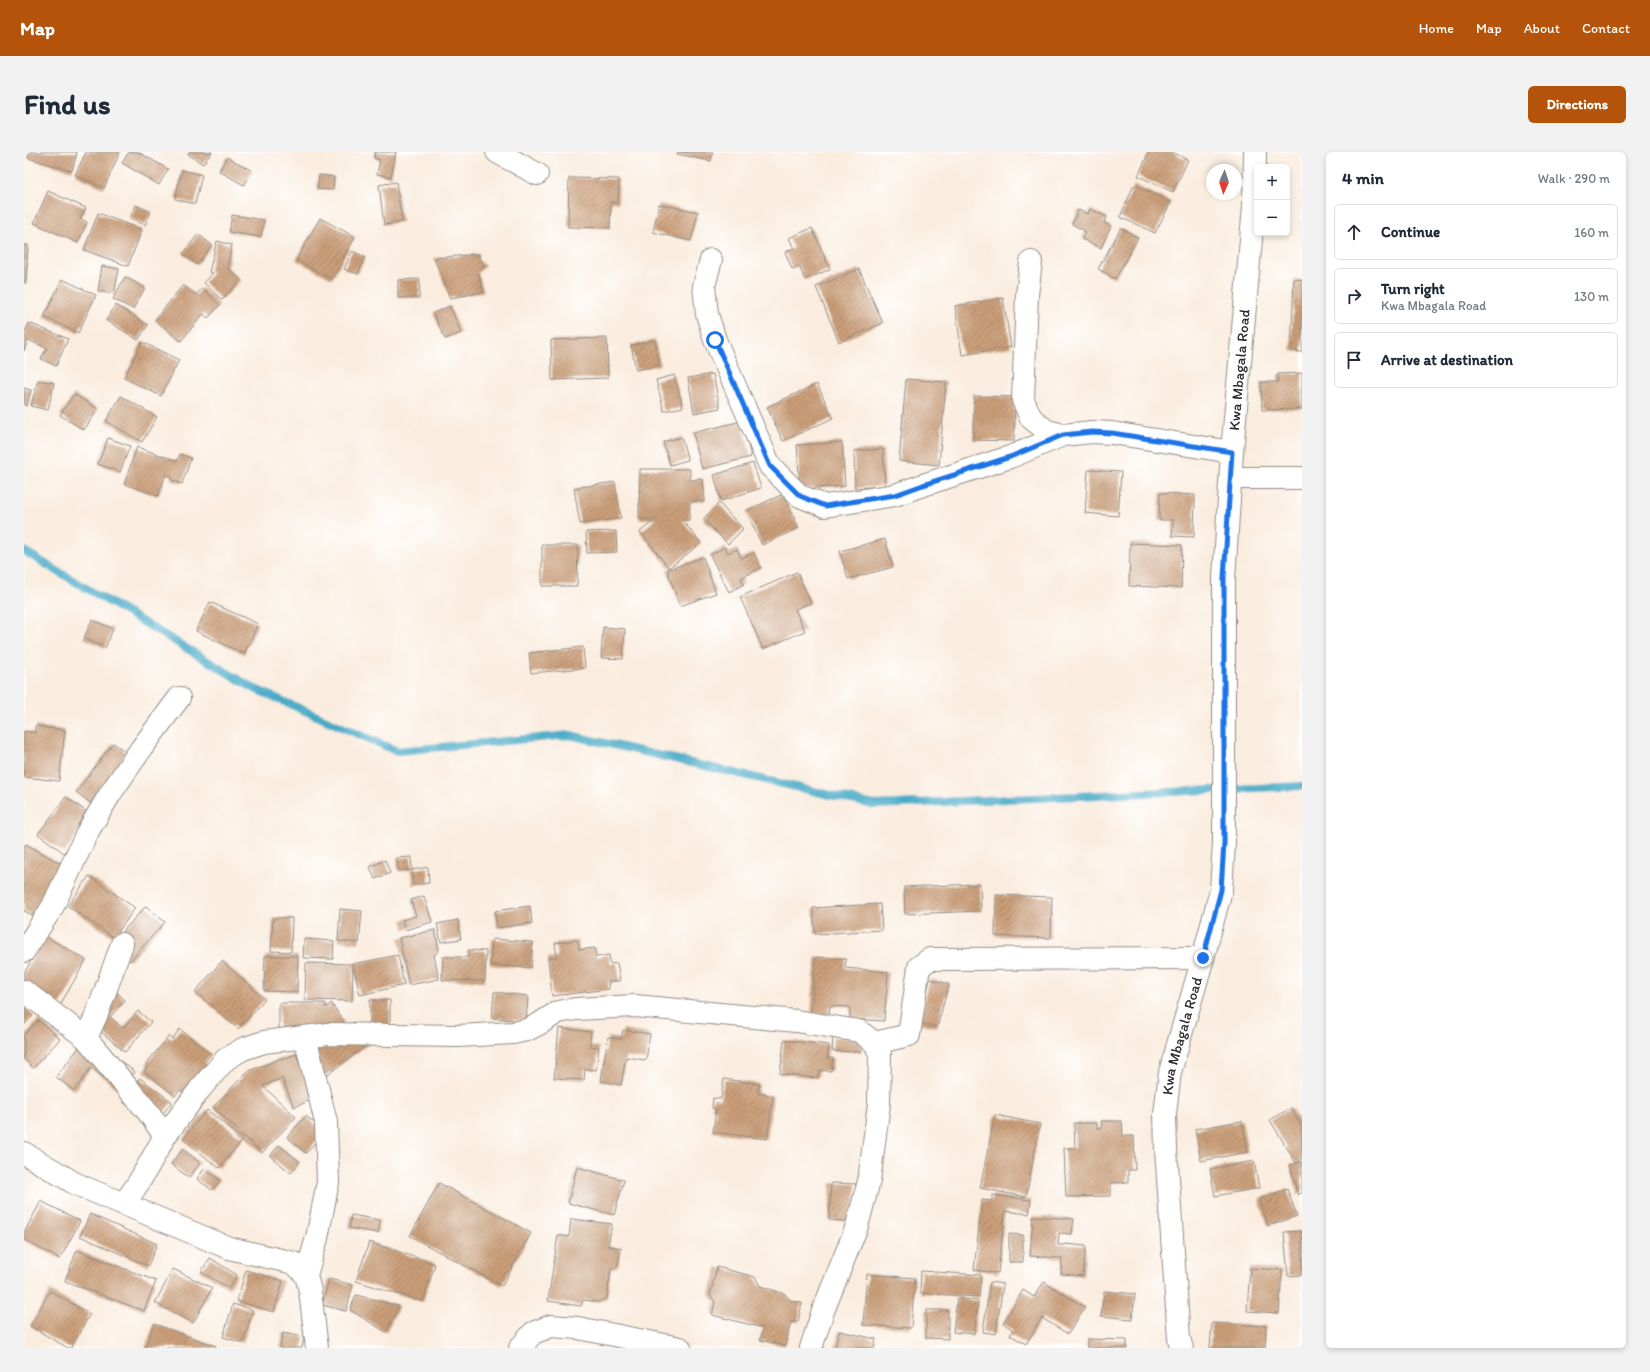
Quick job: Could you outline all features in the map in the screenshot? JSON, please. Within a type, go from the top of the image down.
[{"type":"street","points":[[497,152],[537,174]]},
{"type":"street","name":"Kwa Mbagala Road","points":[[1182,1348],[1179,1340],[1165,1114],[1170,1072],[1221,890],[1224,843],[1224,578],[1232,452],[1254,206],[1255,152]]},
{"type":"street","points":[[711,260],[704,286],[707,314],[715,340],[770,466],[800,496],[825,506],[895,495],[1010,457],[1063,435],[1092,432],[1112,433],[1232,452]]},
{"type":"street","points":[[1030,262],[1027,295],[1023,400],[1031,418],[1047,431],[1063,435]]},
{"type":"street","points":[[1231,478],[1302,478]]},
{"type":"street","points":[[24,951],[53,906],[88,831],[110,794],[179,698]]},
{"type":"street","points":[[86,1038],[98,1014],[122,944]]},
{"type":"street","points":[[875,1043],[910,1035],[919,967],[930,959],[1203,958]]},
{"type":"street","points":[[24,991],[86,1038],[148,1112],[165,1136]]},
{"type":"street","points":[[124,1204],[139,1182],[165,1136],[200,1089],[226,1060],[243,1049],[264,1042],[328,1034],[458,1036],[513,1032],[527,1030],[558,1012],[576,1008],[613,1006],[635,1006],[796,1021],[859,1031],[875,1043],[880,1054],[879,1104],[869,1181],[857,1226],[823,1311],[811,1348]]},
{"type":"street","points":[[304,1037],[326,1122],[328,1182],[317,1238],[306,1275],[310,1291],[316,1348]]},
{"type":"street","points":[[24,1153],[76,1184],[229,1248],[294,1263],[306,1275]]},
{"type":"street","points":[[520,1348],[533,1333],[551,1326],[578,1328],[680,1348]]},
{"type":"building","points":[[30,152],[77,152],[72,171],[28,158]]},
{"type":"building","points":[[86,152],[120,152],[104,188],[75,175]]},
{"type":"building","points":[[129,152],[138,152],[168,169],[159,185],[122,163]]},
{"type":"building","points":[[189,152],[212,152],[203,164],[188,154]]},
{"type":"building","points":[[375,152],[396,152],[391,177],[377,174],[380,160],[374,158]]},
{"type":"building","points":[[678,152],[713,152],[711,161],[677,154]]},
{"type":"building","points":[[1149,152],[1172,152],[1188,160],[1173,192],[1138,176]]},
{"type":"building","points":[[227,157],[252,171],[244,185],[219,171]]},
{"type":"building","points":[[182,170],[202,175],[195,204],[175,199]]},
{"type":"building","points":[[319,175],[334,177],[333,190],[317,189]]},
{"type":"building","points":[[569,178],[619,179],[618,203],[611,202],[610,228],[568,227]]},
{"type":"building","points":[[396,182],[402,222],[384,225],[379,185]]},
{"type":"building","points":[[1134,185],[1171,202],[1155,233],[1120,217]]},
{"type":"building","points":[[48,191],[86,208],[80,219],[87,222],[78,243],[34,223]]},
{"type":"building","points":[[659,204],[698,212],[691,241],[653,232]]},
{"type":"building","points":[[136,205],[151,212],[145,225],[130,218]]},
{"type":"building","points":[[1090,209],[1107,217],[1104,223],[1111,226],[1101,248],[1082,239],[1085,231],[1072,224],[1078,210],[1088,214]]},
{"type":"building","points":[[98,213],[142,230],[128,266],[84,250]]},
{"type":"building","points":[[232,215],[264,220],[261,237],[229,232]]},
{"type":"building","points":[[320,218],[355,237],[332,279],[296,260]]},
{"type":"building","points":[[812,228],[830,269],[805,280],[799,266],[792,269],[785,252],[794,248],[789,238]]},
{"type":"building","points":[[1121,228],[1138,238],[1115,279],[1098,269]]},
{"type":"building","points":[[198,234],[212,245],[197,265],[183,254]]},
{"type":"building","points":[[217,241],[232,245],[227,267],[241,280],[222,300],[204,283],[213,273],[209,272]]},
{"type":"building","points":[[24,245],[28,245],[26,283],[24,283]]},
{"type":"building","points":[[352,251],[365,257],[358,274],[344,269]]},
{"type":"building","points":[[479,254],[479,260],[485,266],[478,273],[484,292],[450,298],[434,258]]},
{"type":"building","points":[[102,266],[119,269],[114,294],[98,291]]},
{"type":"building","points":[[859,269],[883,323],[839,342],[816,287]]},
{"type":"building","points":[[125,277],[145,288],[133,309],[113,299]]},
{"type":"building","points":[[62,279],[96,295],[78,333],[44,317]]},
{"type":"building","points":[[420,279],[419,298],[398,298],[398,280]]},
{"type":"building","points":[[1294,279],[1302,280],[1302,352],[1291,351]]},
{"type":"building","points":[[183,285],[196,295],[202,288],[220,305],[208,318],[203,314],[181,341],[155,320]]},
{"type":"building","points":[[1003,298],[1011,347],[962,355],[955,306]]},
{"type":"building","points":[[116,305],[148,325],[138,340],[106,320]]},
{"type":"building","points":[[450,306],[461,333],[445,339],[433,313]]},
{"type":"building","points":[[29,323],[68,339],[56,366],[41,359],[47,348],[28,340],[24,351],[24,332]]},
{"type":"building","points":[[607,338],[608,378],[552,380],[551,340]]},
{"type":"building","points":[[655,340],[660,365],[636,370],[631,345]]},
{"type":"building","points":[[142,342],[179,360],[161,396],[124,378]]},
{"type":"building","points":[[1302,373],[1302,409],[1262,410],[1261,382],[1278,382],[1278,374]]},
{"type":"building","points":[[713,374],[720,408],[694,413],[688,378]]},
{"type":"building","points":[[674,375],[683,407],[664,411],[656,380]]},
{"type":"building","points":[[906,379],[946,382],[939,465],[899,461]]},
{"type":"building","points":[[38,380],[54,383],[48,410],[31,406]]},
{"type":"building","points":[[817,384],[833,418],[783,441],[767,407]]},
{"type":"building","points":[[24,388],[31,390],[27,406],[24,405]]},
{"type":"building","points":[[74,394],[98,409],[84,430],[60,415]]},
{"type":"building","points":[[121,396],[157,417],[142,442],[106,421]]},
{"type":"building","points":[[974,396],[1015,397],[1014,441],[973,440]]},
{"type":"building","points":[[742,421],[751,457],[702,469],[693,433]]},
{"type":"building","points":[[681,437],[688,460],[670,465],[663,442]]},
{"type":"building","points":[[108,438],[130,446],[120,472],[98,464]]},
{"type":"building","points":[[842,442],[845,486],[800,489],[797,445]]},
{"type":"building","points":[[137,447],[177,461],[180,454],[191,458],[182,484],[171,480],[172,477],[166,474],[158,496],[124,484]]},
{"type":"building","points":[[883,449],[885,486],[855,488],[854,451]]},
{"type":"building","points":[[753,463],[761,488],[721,501],[714,475]]},
{"type":"building","points":[[640,469],[690,469],[690,480],[703,479],[705,501],[690,502],[689,520],[682,520],[701,543],[669,568],[640,532],[656,519],[639,519]]},
{"type":"building","points":[[1088,470],[1121,472],[1118,516],[1085,513]]},
{"type":"building","points":[[615,482],[621,518],[580,524],[574,488]]},
{"type":"building","points":[[1160,493],[1195,495],[1194,537],[1172,536],[1173,520],[1159,520]]},
{"type":"building","points":[[783,494],[799,528],[762,545],[746,511]]},
{"type":"building","points":[[719,503],[743,529],[728,544],[703,519]]},
{"type":"building","points":[[616,531],[617,552],[587,553],[586,532]]},
{"type":"building","points":[[885,539],[893,567],[848,579],[840,551]]},
{"type":"building","points":[[1130,543],[1182,545],[1181,588],[1129,586]]},
{"type":"building","points":[[542,545],[578,545],[577,586],[542,586]]},
{"type":"building","points":[[725,547],[728,553],[737,549],[741,558],[754,553],[761,568],[741,578],[744,584],[729,592],[710,555]]},
{"type":"building","points":[[703,557],[716,593],[680,606],[667,570]]},
{"type":"building","points":[[797,572],[811,603],[795,609],[805,631],[763,649],[740,597]]},
{"type":"building","points":[[210,602],[258,624],[244,654],[196,631]]},
{"type":"building","points":[[92,620],[113,629],[105,648],[84,638]]},
{"type":"building","points":[[603,627],[625,629],[623,659],[601,658]]},
{"type":"building","points":[[583,647],[585,668],[531,673],[529,653]]},
{"type":"building","points":[[35,726],[65,730],[59,781],[24,777],[24,731],[35,733]]},
{"type":"building","points":[[113,743],[139,761],[101,811],[76,792]]},
{"type":"building","points":[[66,797],[91,815],[64,853],[38,834]]},
{"type":"building","points":[[26,844],[63,865],[35,916],[24,911],[24,847]]},
{"type":"building","points":[[411,857],[412,870],[398,871],[397,858]]},
{"type":"building","points":[[385,860],[390,873],[375,879],[370,867]]},
{"type":"building","points":[[428,867],[429,883],[413,885],[412,870]]},
{"type":"building","points":[[89,876],[135,908],[114,938],[68,906]]},
{"type":"building","points":[[980,884],[981,911],[905,914],[904,887]]},
{"type":"building","points":[[996,895],[1052,897],[1051,938],[995,936]]},
{"type":"building","points":[[424,896],[432,922],[405,930],[402,920],[416,916],[411,900]]},
{"type":"building","points":[[880,904],[882,930],[815,934],[813,908]]},
{"type":"building","points":[[146,906],[165,922],[130,961],[111,944]]},
{"type":"building","points":[[530,906],[532,923],[497,928],[495,911]]},
{"type":"building","points":[[340,909],[362,911],[359,943],[338,941]]},
{"type":"building","points":[[273,918],[292,918],[291,952],[271,951]]},
{"type":"building","points":[[458,920],[461,939],[441,942],[437,924]]},
{"type":"building","points":[[435,930],[439,951],[434,955],[439,979],[409,985],[399,938]]},
{"type":"building","points":[[45,936],[86,960],[60,1005],[24,984],[24,973]]},
{"type":"building","points":[[304,939],[334,941],[333,959],[303,958]]},
{"type":"building","points":[[492,939],[533,942],[531,968],[490,965]]},
{"type":"building","points":[[578,940],[579,950],[595,948],[596,957],[609,955],[610,964],[617,963],[620,981],[608,982],[609,989],[552,996],[548,958],[557,957],[555,943]]},
{"type":"building","points":[[468,950],[486,951],[485,981],[442,980],[443,957],[468,957]]},
{"type":"building","points":[[398,955],[404,985],[360,995],[353,964]]},
{"type":"building","points":[[265,956],[298,956],[297,992],[264,991]]},
{"type":"building","points":[[816,957],[846,959],[845,968],[888,972],[884,1021],[850,1019],[850,1007],[830,1006],[829,1015],[811,1013]]},
{"type":"building","points":[[222,961],[265,999],[238,1029],[195,992]]},
{"type":"building","points":[[306,963],[353,964],[352,1001],[305,1000]]},
{"type":"building","points":[[930,979],[949,984],[937,1027],[919,1023]]},
{"type":"building","points":[[113,989],[125,1000],[110,1017],[123,1028],[138,1011],[151,1022],[125,1052],[87,1020]]},
{"type":"building","points":[[494,992],[528,996],[526,1021],[492,1018]]},
{"type":"building","points":[[370,1000],[390,1000],[390,1026],[370,1026]]},
{"type":"building","points":[[279,1003],[325,1003],[326,1008],[331,1003],[344,1022],[326,1034],[279,1038]]},
{"type":"building","points":[[24,1007],[33,1016],[24,1025]]},
{"type":"building","points":[[39,1020],[60,1039],[33,1068],[24,1059],[24,1035]]},
{"type":"building","points":[[354,1022],[370,1043],[320,1080],[304,1059]]},
{"type":"building","points":[[559,1028],[591,1032],[590,1046],[599,1047],[596,1070],[585,1069],[584,1080],[554,1078]]},
{"type":"building","points":[[180,1029],[211,1054],[204,1063],[214,1071],[190,1098],[180,1090],[175,1096],[144,1071],[148,1065],[146,1064],[169,1036],[172,1039]]},
{"type":"building","points":[[623,1030],[650,1034],[646,1060],[626,1057],[621,1085],[601,1081],[608,1037],[621,1039]]},
{"type":"building","points":[[833,1037],[861,1038],[861,1052],[832,1051]]},
{"type":"building","points":[[784,1040],[829,1045],[827,1058],[833,1058],[831,1071],[819,1070],[818,1078],[780,1074]]},
{"type":"building","points":[[84,1041],[103,1048],[135,1072],[121,1091],[91,1068],[74,1091],[56,1077]]},
{"type":"building","points":[[296,1054],[314,1099],[294,1107],[282,1078],[263,1086],[296,1117],[262,1153],[213,1107],[248,1071]]},
{"type":"building","points":[[140,1078],[172,1102],[154,1125],[123,1102]]},
{"type":"building","points":[[724,1079],[759,1084],[758,1093],[773,1096],[767,1139],[713,1132],[716,1109],[712,1108],[713,1098],[721,1099]]},
{"type":"building","points":[[1291,1108],[1302,1127],[1302,1159],[1296,1163],[1270,1120]]},
{"type":"building","points":[[207,1110],[243,1139],[219,1168],[183,1139]]},
{"type":"building","points":[[995,1115],[1040,1124],[1026,1197],[980,1188]]},
{"type":"building","points":[[306,1116],[325,1132],[306,1153],[287,1137]]},
{"type":"building","points":[[1101,1121],[1122,1121],[1123,1136],[1134,1136],[1135,1170],[1128,1170],[1128,1182],[1111,1183],[1111,1196],[1066,1197],[1064,1148],[1075,1148],[1074,1123],[1097,1123],[1097,1128],[1102,1128]]},
{"type":"building","points":[[1242,1121],[1248,1152],[1201,1161],[1195,1129]]},
{"type":"building","points":[[279,1145],[300,1162],[291,1173],[270,1156]]},
{"type":"building","points":[[183,1149],[200,1163],[189,1178],[171,1164]]},
{"type":"building","points":[[1254,1161],[1259,1188],[1215,1196],[1210,1169]]},
{"type":"building","points":[[1302,1162],[1302,1193],[1298,1195],[1290,1165]]},
{"type":"building","points":[[577,1167],[624,1180],[614,1215],[568,1203]]},
{"type":"building","points":[[204,1169],[220,1180],[212,1190],[197,1179]]},
{"type":"building","points":[[439,1183],[531,1233],[502,1286],[410,1236]]},
{"type":"building","points":[[831,1183],[856,1184],[854,1222],[829,1220]]},
{"type":"building","points":[[1287,1189],[1297,1216],[1268,1226],[1259,1199]]},
{"type":"building","points":[[992,1195],[1031,1200],[1029,1214],[1005,1211],[998,1273],[974,1270],[982,1200],[992,1201]]},
{"type":"building","points":[[41,1201],[80,1221],[60,1259],[24,1240],[24,1233]]},
{"type":"building","points":[[90,1214],[157,1244],[148,1266],[80,1236]]},
{"type":"building","points":[[351,1215],[380,1220],[378,1233],[349,1228]]},
{"type":"building","points":[[1033,1216],[1074,1219],[1072,1234],[1059,1233],[1058,1245],[1064,1244],[1086,1246],[1083,1276],[1061,1274],[1062,1258],[1030,1256]]},
{"type":"building","points":[[571,1219],[612,1224],[608,1246],[621,1248],[618,1266],[611,1269],[607,1298],[599,1302],[583,1300],[581,1306],[548,1301],[558,1235],[569,1237]]},
{"type":"building","points":[[1302,1231],[1302,1275],[1288,1276],[1284,1232]]},
{"type":"building","points":[[1009,1234],[1023,1235],[1023,1262],[1009,1262]]},
{"type":"building","points":[[369,1242],[435,1264],[423,1302],[356,1281]]},
{"type":"building","points":[[77,1250],[156,1281],[144,1311],[65,1281]]},
{"type":"building","points":[[210,1258],[237,1275],[229,1288],[201,1272]]},
{"type":"building","points":[[717,1267],[755,1277],[760,1286],[785,1294],[791,1301],[802,1303],[798,1322],[791,1322],[785,1346],[760,1340],[763,1328],[712,1315],[715,1302],[710,1295]]},
{"type":"building","points":[[1250,1268],[1282,1270],[1279,1313],[1247,1311]]},
{"type":"building","points":[[173,1269],[212,1288],[193,1323],[155,1303]]},
{"type":"building","points":[[246,1270],[283,1281],[274,1312],[237,1301]]},
{"type":"building","points":[[921,1271],[981,1275],[979,1297],[920,1293]]},
{"type":"building","points":[[867,1274],[915,1278],[911,1328],[863,1325]]},
{"type":"building","points":[[329,1279],[353,1285],[346,1311],[322,1305]]},
{"type":"building","points":[[990,1282],[1003,1284],[996,1334],[983,1332]]},
{"type":"building","points":[[1044,1282],[1085,1307],[1068,1334],[1042,1318],[1026,1344],[1010,1335],[1013,1330],[1003,1323],[1023,1290],[1034,1297]]},
{"type":"building","points":[[50,1291],[90,1314],[71,1348],[68,1348],[30,1326]]},
{"type":"building","points":[[1104,1291],[1135,1294],[1132,1319],[1101,1316]]},
{"type":"building","points":[[356,1295],[399,1306],[386,1332],[350,1310]]},
{"type":"building","points":[[957,1298],[978,1301],[974,1334],[953,1332]]},
{"type":"building","points":[[233,1304],[253,1310],[243,1343],[223,1337]]},
{"type":"building","points":[[926,1310],[948,1310],[948,1339],[926,1338]]},
{"type":"building","points":[[1212,1323],[1266,1326],[1265,1348],[1210,1348]]},
{"type":"building","points":[[154,1324],[216,1346],[215,1348],[145,1348]]},
{"type":"building","points":[[839,1331],[876,1339],[874,1348],[835,1348]]},
{"type":"building","points":[[283,1333],[304,1337],[302,1348],[280,1348]]},
{"type":"building","points":[[1087,1339],[1127,1340],[1127,1348],[1087,1348]]},
{"type":"waterway","points":[[24,551],[253,688],[397,751],[570,735],[874,805],[1302,786]]},
{"type":"route","points":[[715,340],[770,466],[800,496],[825,506],[895,495],[1010,457],[1063,435],[1092,432],[1112,433],[1232,452],[1224,578],[1224,843],[1221,890],[1203,958]]}]
